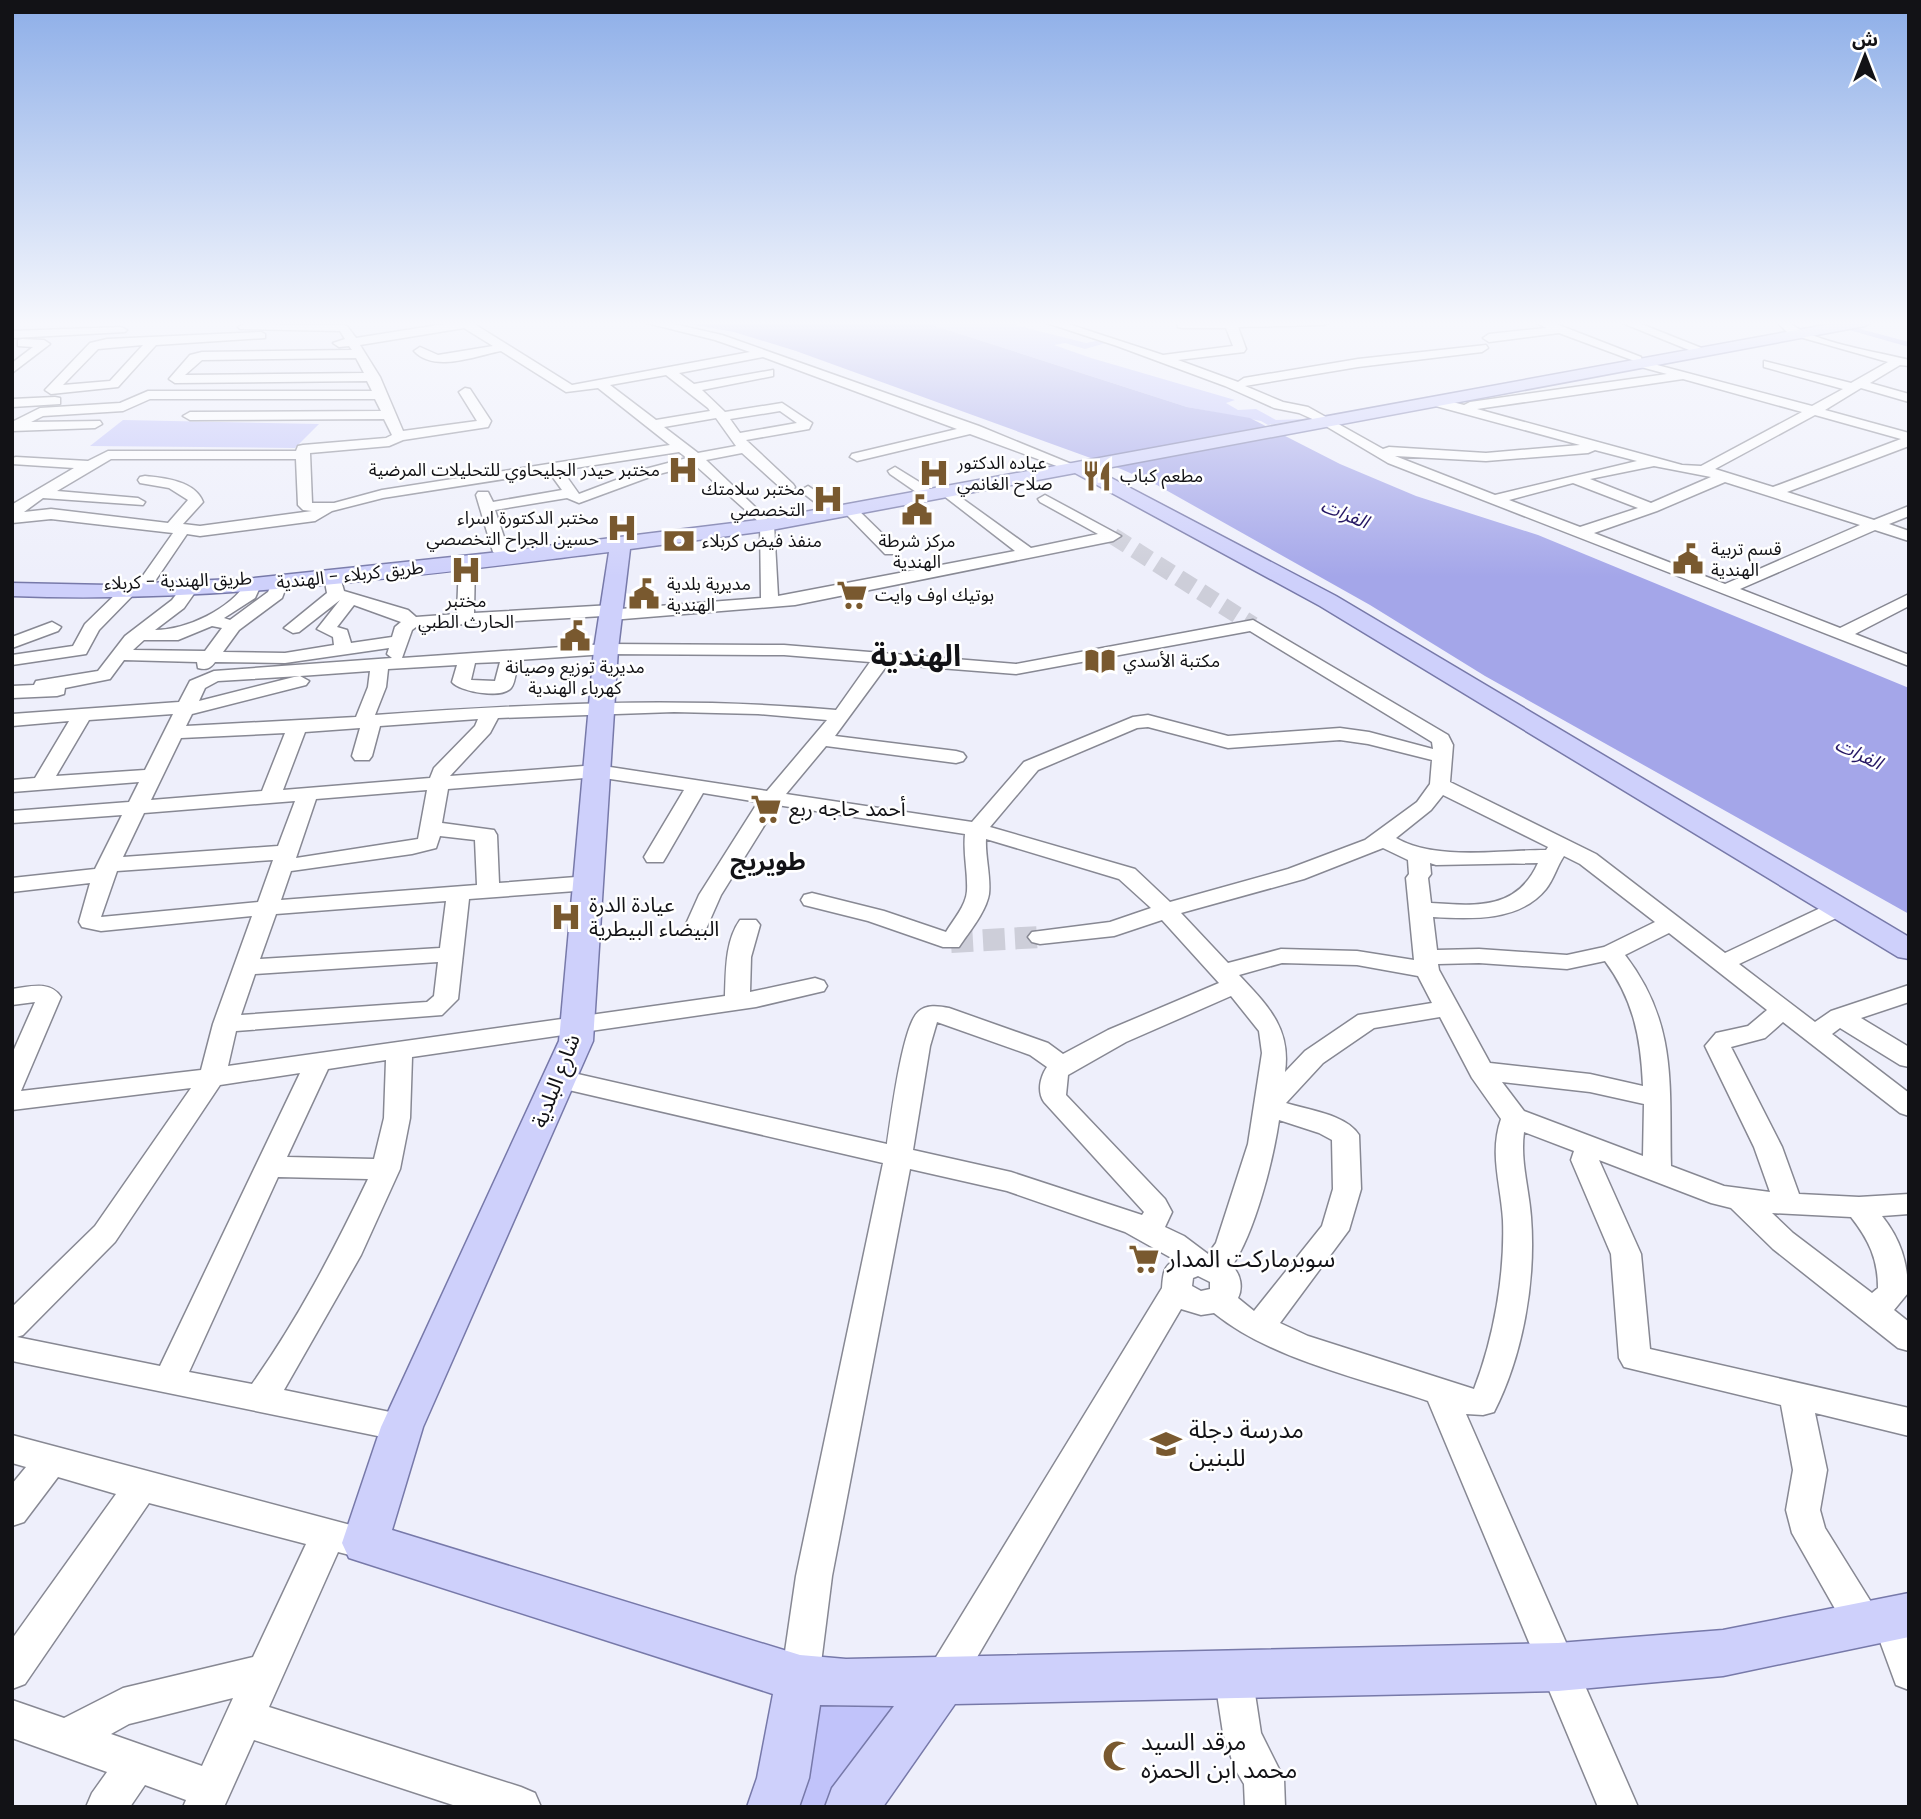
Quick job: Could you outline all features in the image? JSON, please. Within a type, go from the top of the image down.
[{"type":"main road","points":[[840,509],[924,491],[1084,464],[1385,407]]},
{"type":"main road","points":[[1316,419],[1402,407]]},
{"type":"main road","points":[[1084,464],[1328,601],[1909,950]]},
{"type":"main road","name":"طريق كربلاء - الهندية","points":[[16,584],[190,589],[280,582],[339,590],[467,562],[620,545],[949,493],[1084,464]]},
{"type":"main road","name":"طريق الهندية - كربلاء","points":[[137,587],[327,573],[763,522]]},
{"type":"main road","name":"شارع البلدية","points":[[347,1538],[402,1427],[576,1041],[606,649],[620,545]]},
{"type":"main road","points":[[347,1538],[800,1679],[846,1683],[1558,1667],[1723,1653],[1888,1620]]},
{"type":"main road","points":[[773,1807],[783,1778],[800,1679]]},
{"type":"main road","points":[[851,1807],[943,1679]]},
{"type":"street","points":[[13,432],[40,411],[123,407]]},
{"type":"street","points":[[190,416],[351,407]]},
{"type":"street","points":[[385,407],[399,436]]},
{"type":"street","points":[[334,507],[313,508],[305,505],[303,449],[389,442],[399,436],[483,424],[484,421],[475,407]]},
{"type":"street","points":[[630,407],[696,459],[763,522],[770,602]]},
{"type":"street","points":[[713,407],[741,443],[788,488]]},
{"type":"street","points":[[553,468],[575,498],[585,498],[637,476],[804,426],[805,423],[782,407],[653,425]]},
{"type":"street","points":[[913,407],[1084,464]]},
{"type":"street","points":[[1284,407],[1316,419],[1374,450],[1909,661]]},
{"type":"street","points":[[1300,407],[1316,419]]},
{"type":"street","points":[[1453,407],[1681,469],[1703,470],[1909,536]]},
{"type":"street","points":[[1457,408],[1465,407]]},
{"type":"street","points":[[1803,407],[1909,439]]},
{"type":"street","points":[[1703,470],[1820,407]]},
{"type":"street","points":[[13,432],[95,425]]},
{"type":"street","points":[[857,457],[974,429]]},
{"type":"street","points":[[13,432],[68,439]]},
{"type":"street","points":[[1774,492],[1909,439]]},
{"type":"street","points":[[13,515],[51,514],[200,531],[315,516],[334,507],[382,494],[479,481],[682,447]]},
{"type":"street","points":[[1374,450],[1435,448],[1486,457],[1605,447]]},
{"type":"street","points":[[13,515],[18,507],[108,455],[303,455]]},
{"type":"street","points":[[622,457],[637,476]]},
{"type":"street","points":[[13,460],[90,465]]},
{"type":"street","points":[[1497,499],[1540,485],[1655,461]]},
{"type":"street","points":[[895,471],[924,491]]},
{"type":"street","points":[[1582,532],[1652,508],[1689,490],[1725,477]]},
{"type":"street","points":[[1576,479],[1652,508]]},
{"type":"street","points":[[80,650],[91,628],[137,587],[196,502],[195,498],[173,484],[145,480]]},
{"type":"street","points":[[479,481],[500,552]]},
{"type":"street","points":[[808,490],[840,509],[891,551]]},
{"type":"street","points":[[487,507],[571,493]]},
{"type":"street","points":[[949,493],[1028,553]]},
{"type":"street","points":[[43,494],[138,502]]},
{"type":"street","points":[[362,756],[377,687],[404,627],[412,622],[794,600],[1113,536],[1045,499]]},
{"type":"street","points":[[1727,589],[1909,510]]},
{"type":"street","points":[[465,618],[468,596],[467,562]]},
{"type":"street","points":[[203,680],[194,678],[193,675],[233,626],[276,594],[280,582]]},
{"type":"street","points":[[12,660],[49,656],[136,638],[178,635],[210,620],[249,594],[253,585]]},
{"type":"street","points":[[12,692],[84,681],[104,675],[119,655],[153,621],[178,604],[190,589]]},
{"type":"street","points":[[339,590],[402,614],[412,622]]},
{"type":"street","points":[[293,628],[339,590]]},
{"type":"street","points":[[339,590],[326,629],[341,634],[343,649]]},
{"type":"street","points":[[1840,634],[1909,599]]},
{"type":"street","points":[[210,620],[233,626]]},
{"type":"street","points":[[589,883],[266,908],[102,924],[90,922],[106,870],[185,708],[197,685],[214,676],[606,649],[785,650],[1016,669],[1253,625],[1441,739],[1443,757],[1440,786],[1424,806],[1373,845],[1296,874],[1164,911],[1114,929],[1040,937]]},
{"type":"street","points":[[12,643],[52,627]]},
{"type":"street","points":[[119,655],[285,658],[399,641]]},
{"type":"street","points":[[44,687],[42,676],[49,656]]},
{"type":"street","points":[[467,659],[461,682],[469,686],[496,687],[503,686],[510,656]]},
{"type":"street","points":[[698,924],[709,895],[760,811],[822,740],[883,659]]},
{"type":"street","points":[[12,720],[185,708],[310,678],[320,669]]},
{"type":"street","points":[[44,687],[56,688],[59,692],[47,717]]},
{"type":"street","points":[[174,732],[602,706],[711,705],[841,716]]},
{"type":"street","points":[[12,885],[106,870],[285,859],[421,846],[428,843],[441,772],[483,729],[491,713]]},
{"type":"street","points":[[42,784],[82,715]]},
{"type":"street","points":[[812,900],[876,916],[951,942],[973,907],[978,893],[974,857],[976,830],[1031,766],[1133,723],[1148,721],[1228,742],[1340,734],[1369,738],[1443,757]]},
{"type":"street","points":[[270,796],[297,726]]},
{"type":"street","points":[[822,740],[957,757]]},
{"type":"street","points":[[12,817],[597,771],[976,830],[1033,844],[1127,874],[1230,978],[1271,1030],[1275,1053],[1262,1144],[1230,1247],[1196,1274],[943,1679]]},
{"type":"street","points":[[12,786],[153,775]]},
{"type":"street","points":[[654,857],[697,786]]},
{"type":"street","points":[[1440,786],[1556,851],[1588,859],[1909,1107]]},
{"type":"street","points":[[12,1326],[105,1234],[212,1077],[225,1024],[308,794]]},
{"type":"street","points":[[430,828],[486,835],[488,891]]},
{"type":"street","points":[[1381,838],[1406,853],[1418,856],[1450,858],[1556,851]]},
{"type":"street","points":[[1421,909],[1496,909],[1529,896],[1540,882],[1556,851]]},
{"type":"street","points":[[1418,856],[1426,963],[1482,1072],[1515,1118],[1721,1196],[1789,1204],[1859,1207],[1909,1204]]},
{"type":"street","points":[[225,1024],[433,1009],[446,999],[458,894]]},
{"type":"street","points":[[1722,962],[1839,908]]},
{"type":"street","points":[[1149,1231],[1158,1212],[1156,1206],[1054,1096],[1055,1074],[1062,1065],[1230,978],[1280,956],[1426,963],[1479,956],[1567,962],[1611,953],[1670,923]]},
{"type":"street","points":[[737,1001],[739,957],[748,925]]},
{"type":"street","points":[[1611,953],[1629,976],[1645,1008],[1654,1050],[1657,1172]]},
{"type":"street","points":[[247,967],[453,954]]},
{"type":"street","points":[[12,1101],[212,1077],[737,1001],[816,986]]},
{"type":"street","points":[[12,997],[41,993],[49,997],[17,1057],[12,1085]]},
{"type":"street","points":[[1815,1034],[1840,1017],[1909,993]]},
{"type":"street","points":[[1267,1107],[1314,1057],[1367,1021],[1447,1008]]},
{"type":"street","points":[[1783,1009],[1756,1032],[1725,1039],[1718,1046],[1768,1147],[1789,1204]]},
{"type":"street","points":[[800,1679],[814,1576],[898,1157],[917,1046],[926,1018],[932,1014],[940,1014],[1039,1049],[1062,1065]]},
{"type":"street","points":[[1840,1017],[1909,1059]]},
{"type":"street","points":[[260,1399],[286,1361],[346,1255],[386,1169],[397,1118],[399,1049]]},
{"type":"street","points":[[169,1381],[319,1060]]},
{"type":"street","points":[[1482,1072],[1590,1083],[1655,1098]]},
{"type":"street","points":[[560,1079],[1011,1182],[1090,1206],[1149,1231],[1191,1256],[1196,1274],[1192,1301],[1206,1304],[1219,1300],[1226,1292],[1227,1282],[1196,1274]]},
{"type":"street","points":[[1259,1326],[1335,1230],[1347,1189],[1345,1135],[1329,1126],[1267,1107]]},
{"type":"street","points":[[1219,1300],[1241,1318],[1298,1345],[1470,1402],[1483,1402],[1489,1392],[1516,1270],[1517,1217],[1507,1147],[1515,1118]]},
{"type":"street","points":[[1589,1147],[1585,1160],[1626,1254],[1634,1358],[1909,1422]]},
{"type":"street","points":[[269,1167],[386,1169]]},
{"type":"street","points":[[1740,1199],[1783,1241],[1909,1339]]},
{"type":"street","points":[[1859,1207],[1884,1236],[1894,1270],[1893,1293],[1872,1311]]},
{"type":"street","points":[[12,1348],[402,1427]]},
{"type":"street","points":[[1440,1392],[1618,1807]]},
{"type":"street","points":[[1796,1396],[1810,1470],[1803,1510],[1809,1533],[1888,1620],[1909,1671]]},
{"type":"street","points":[[12,1450],[347,1538],[267,1672],[207,1798],[137,1763],[12,1719]]},
{"type":"street","points":[[12,1511],[52,1460]]},
{"type":"street","points":[[12,1671],[141,1486]]},
{"type":"street","points":[[66,1738],[122,1707],[267,1672]]},
{"type":"street","points":[[1233,1674],[1242,1733],[1249,1755],[1264,1779],[1265,1807]]},
{"type":"street","points":[[245,1718],[521,1807]]},
{"type":"street","points":[[106,1807],[137,1763]]},
{"type":"shaded area","points":[[1187,407],[1256,409],[1276,420],[1304,419],[1268,425],[1261,421]]},
{"type":"shaded area","points":[[123,420],[319,424],[295,448],[90,446]]},
{"type":"shaded area","points":[[805,1702],[894,1702],[867,1755],[829,1807],[780,1807]]},
{"type":"water","name":"الفرات","points":[[950,407],[1187,407],[1250,418],[1340,464],[1416,496],[1538,535],[1909,688],[1909,914],[1485,676],[1370,605],[1157,485],[1121,469]]},
{"type":"tunnel","points":[[1113,536],[1253,625]]},
{"type":"tunnel","points":[[951,942],[1040,937]]},
{"type":"place","name":"مختبر حيدر الجليحاوي للتحليلات المرضية","points":[[683,470]]},
{"type":"place","name":"عياده الدكتور صلاح الغانمي","points":[[934,473]]},
{"type":"place","name":"مطعم كباب","points":[[1097,476]]},
{"type":"place","name":"مختبر سلامتك التخصصي","points":[[828,499]]},
{"type":"place","name":"مركز شرطة الهندية","points":[[917,510]]},
{"type":"place","name":"مختبر الدكتورة اسراء حسين الجراح التخصصي","points":[[622,528]]},
{"type":"place","name":"منفذ فيض كربلاء","points":[[679,541]]},
{"type":"place","name":"قسم تربية الهندية","points":[[1688,559]]},
{"type":"place","name":"مختبر الحارث الطبي","points":[[466,570]]},
{"type":"place","name":"مديرية بلدية الهندية","points":[[644,594]]},
{"type":"place","name":"بوتيك اوف وايت","points":[[852,595]]},
{"type":"place","name":"مديرية توزيع وصيانة كهرباء الهندية","points":[[575,636]]},
{"type":"place","name":"مكتبة الأسدي","points":[[1100,661]]},
{"type":"place","name":"أحمد حاجه ربع","points":[[766,809]]},
{"type":"place","name":"عيادة الدرة البيضاء البيطرية","points":[[566,917]]},
{"type":"place","name":"سوبرماركت المدار","points":[[1144,1259]]},
{"type":"place","name":"مدرسة دجلة للبنين","points":[[1166,1444]]},
{"type":"place","name":"مرقد السيد محمد ابن الحمزه","points":[[1118,1756]]},
{"type":"district","name":"الهندية","points":[[916,656]]},
{"type":"district","name":"طويريج","points":[[768,862]]}]
